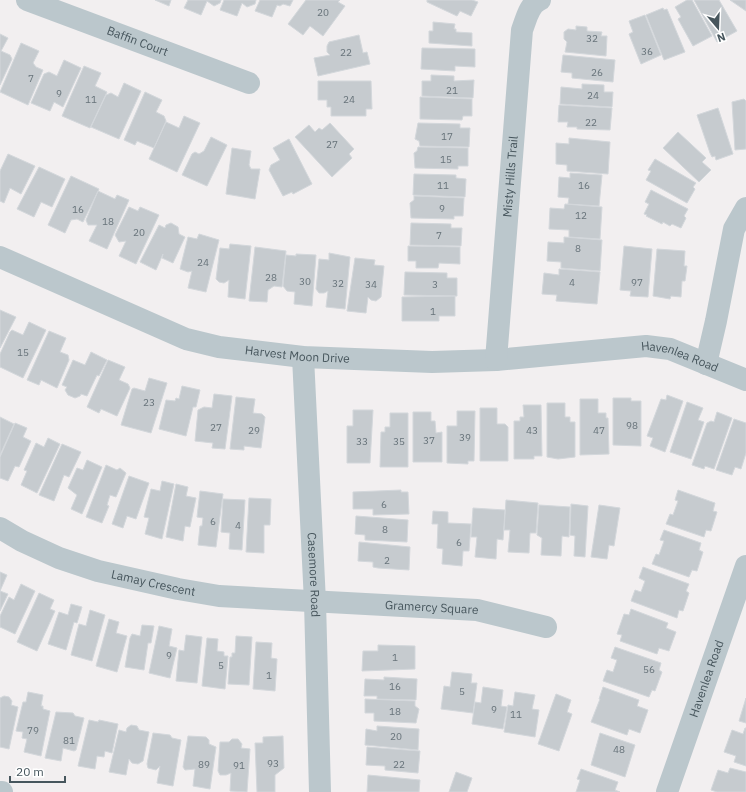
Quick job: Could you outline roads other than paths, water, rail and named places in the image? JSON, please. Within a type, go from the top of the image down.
[{"type":"street","name":"Baffin Court","points":[[26,0],[249,83]]},
{"type":"street","name":"Misty Hills Trail","points":[[496,360],[522,30],[528,13],[537,1],[540,0]]},
{"type":"street","points":[[706,364],[734,229],[746,208]]},
{"type":"street","name":"Harvest Moon Drive","points":[[0,257],[186,338],[219,347],[303,357],[432,362],[496,360],[612,349]]},
{"type":"street","name":"Havenlea Road","points":[[612,349],[646,346],[665,348],[746,380]]},
{"type":"street","name":"Casemore Road","points":[[303,357],[315,602],[320,792]]},
{"type":"street","name":"Lamay Crescent","points":[[0,528],[22,541],[59,558],[98,571],[178,589],[219,596],[315,602]]},
{"type":"street","name":"Havenlea Road","points":[[668,792],[746,566]]},
{"type":"street","name":"Gramercy Square","points":[[315,602],[477,610],[546,627]]}]
